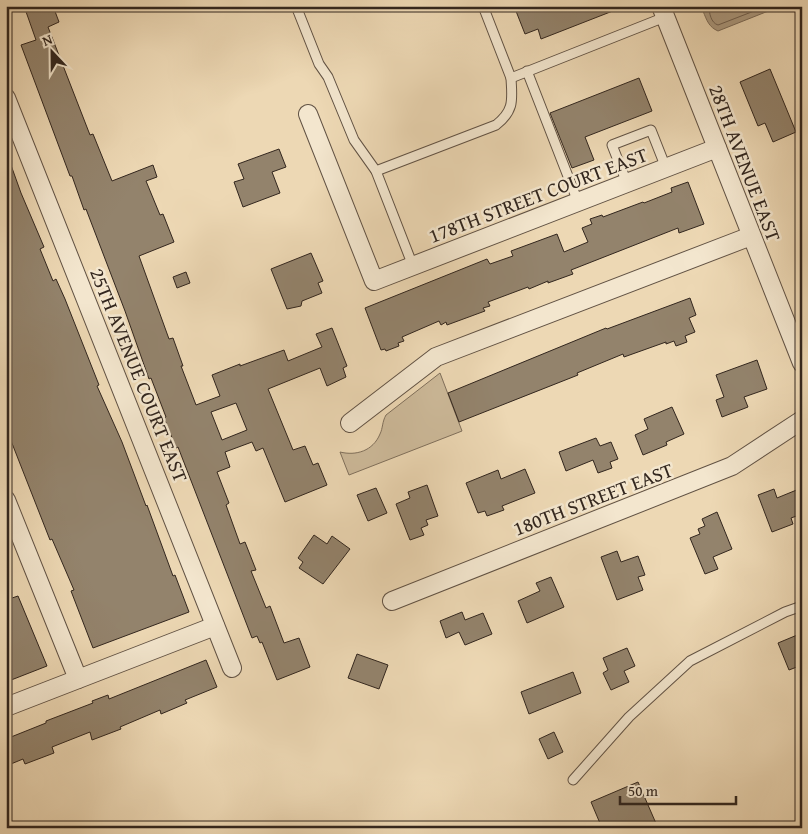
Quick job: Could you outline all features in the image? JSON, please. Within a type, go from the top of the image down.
[{"type":"street","name":"28TH AVENUE EAST","points":[[663,12],[751,236],[795,325],[802,364]]},
{"type":"street","name":"25TH AVENUE COURT EAST","points":[[6,98],[12,130],[232,668]]},
{"type":"street","name":"178TH STREET COURT EAST","points":[[308,114],[374,281],[717,148]]},
{"type":"street","points":[[350,423],[436,357],[751,236]]},
{"type":"street","name":"180TH STREET EAST","points":[[392,601],[732,466],[802,420]]},
{"type":"street","points":[[6,500],[78,679]]},
{"type":"street","points":[[6,707],[215,626]]},
{"type":"lane","points":[[296,6],[319,64],[328,77],[354,140],[376,171],[413,266]]},
{"type":"lane","points":[[376,171],[496,125],[510,111],[512,105],[511,78],[483,6]]},
{"type":"lane","points":[[511,78],[663,12]]},
{"type":"lane","points":[[527,72],[578,202]]},
{"type":"lane","points":[[627,183],[612,146],[651,130],[666,168]]},
{"type":"lane","points":[[573,780],[628,717],[690,661],[785,612],[802,606]]},
{"type":"shaded area","points":[[440,373],[462,431],[349,475],[340,452],[358,453],[373,445],[380,434],[386,415]]},
{"type":"water","points":[[705,6],[781,6],[718,31],[712,28],[707,21],[703,11]]},
{"type":"building","points":[[24,6],[53,6],[59,22],[48,27],[90,135],[93,134],[112,181],[153,165],[157,177],[146,181],[160,215],[163,214],[174,242],[139,256],[169,339],[173,338],[183,366],[181,366],[196,405],[220,396],[212,375],[284,350],[288,361],[322,347],[316,334],[332,328],[347,366],[343,368],[346,377],[327,386],[320,368],[268,389],[293,450],[305,446],[313,465],[318,463],[327,485],[285,502],[263,448],[256,451],[252,442],[225,452],[230,467],[217,472],[229,503],[226,505],[240,544],[245,542],[256,570],[251,571],[266,608],[270,606],[284,643],[299,638],[310,667],[277,680],[262,642],[260,643],[257,636],[252,638],[178,447],[176,448],[164,418],[166,417],[151,378],[149,379],[86,209],[84,210],[72,176],[70,176],[21,45],[36,40]],"holes":[[[236,403],[247,430],[222,440],[211,412]]]},
{"type":"building","points":[[514,6],[623,7],[541,39],[538,29],[525,34]]},
{"type":"building","points":[[770,69],[796,132],[773,142],[765,123],[758,126],[740,82]]},
{"type":"building","points":[[639,78],[652,111],[585,137],[594,160],[572,168],[550,113]]},
{"type":"building","points":[[279,149],[286,167],[272,172],[280,193],[243,207],[234,182],[244,179],[238,164]]},
{"type":"building","points":[[7,154],[44,247],[40,249],[53,281],[56,279],[65,299],[99,385],[97,386],[122,442],[173,576],[175,575],[189,612],[93,648],[71,591],[74,590],[52,539],[50,540],[6,428]]},
{"type":"building","points":[[688,182],[704,224],[679,233],[678,228],[571,270],[573,274],[529,289],[528,287],[488,302],[490,306],[483,308],[485,311],[447,325],[446,322],[441,325],[439,321],[402,337],[404,341],[398,343],[399,346],[386,351],[385,349],[381,350],[365,308],[487,259],[490,264],[513,256],[511,251],[557,234],[564,252],[588,242],[582,228],[592,224],[590,219],[602,215],[603,217],[644,203],[672,192],[671,188]]},
{"type":"building","points":[[311,253],[323,281],[318,283],[322,293],[302,301],[301,306],[287,309],[271,269]]},
{"type":"building","points":[[186,272],[190,283],[177,288],[173,277]]},
{"type":"building","points":[[690,298],[696,315],[689,318],[695,332],[685,336],[687,342],[676,346],[674,341],[666,344],[666,342],[624,357],[623,354],[577,373],[578,375],[459,422],[448,393],[606,328]]},
{"type":"building","points":[[757,360],[767,389],[744,397],[748,407],[722,417],[716,400],[724,397],[716,375]]},
{"type":"building","points":[[672,407],[684,434],[666,442],[667,445],[643,455],[635,435],[648,429],[644,419]]},
{"type":"building","points":[[596,438],[600,446],[611,442],[618,459],[610,462],[612,468],[598,473],[593,460],[566,471],[559,452]]},
{"type":"building","points":[[525,469],[535,493],[502,506],[504,510],[487,516],[485,511],[478,513],[466,483],[498,470],[501,479]]},
{"type":"building","points":[[427,485],[438,516],[426,520],[428,525],[421,528],[424,535],[410,540],[396,504],[410,498],[408,492]]},
{"type":"building","points":[[376,488],[387,513],[368,521],[357,495]]},
{"type":"building","points":[[774,489],[777,498],[799,489],[802,496],[802,514],[791,518],[793,524],[772,532],[758,495]]},
{"type":"building","points":[[717,512],[732,549],[713,557],[718,569],[705,574],[690,538],[700,534],[698,529],[705,526],[702,519]]},
{"type":"building","points":[[314,535],[327,544],[332,536],[350,549],[323,584],[299,568],[303,562],[298,558]]},
{"type":"building","points":[[617,551],[621,562],[638,556],[645,575],[638,577],[643,590],[617,600],[601,557]]},
{"type":"building","points":[[551,577],[564,607],[527,623],[518,601],[540,591],[536,583]]},
{"type":"building","points":[[18,596],[47,666],[6,682],[6,600]]},
{"type":"building","points":[[462,612],[465,620],[483,613],[492,634],[465,645],[459,632],[446,638],[440,621]]},
{"type":"building","points":[[802,633],[802,665],[789,670],[778,643]]},
{"type":"building","points":[[627,648],[635,666],[624,671],[629,682],[611,690],[603,673],[608,670],[603,658]]},
{"type":"building","points":[[357,654],[388,665],[379,689],[348,678]]},
{"type":"building","points":[[206,660],[217,687],[185,700],[187,703],[161,714],[160,710],[120,727],[121,729],[92,740],[90,732],[52,747],[54,753],[25,764],[23,759],[6,766],[6,739],[93,703],[92,701],[108,695],[109,699]]},
{"type":"building","points":[[573,672],[581,693],[529,714],[521,692]]},
{"type":"building","points":[[554,732],[563,752],[548,759],[539,739]]},
{"type":"building","points":[[638,782],[658,828],[602,828],[591,802]]}]
